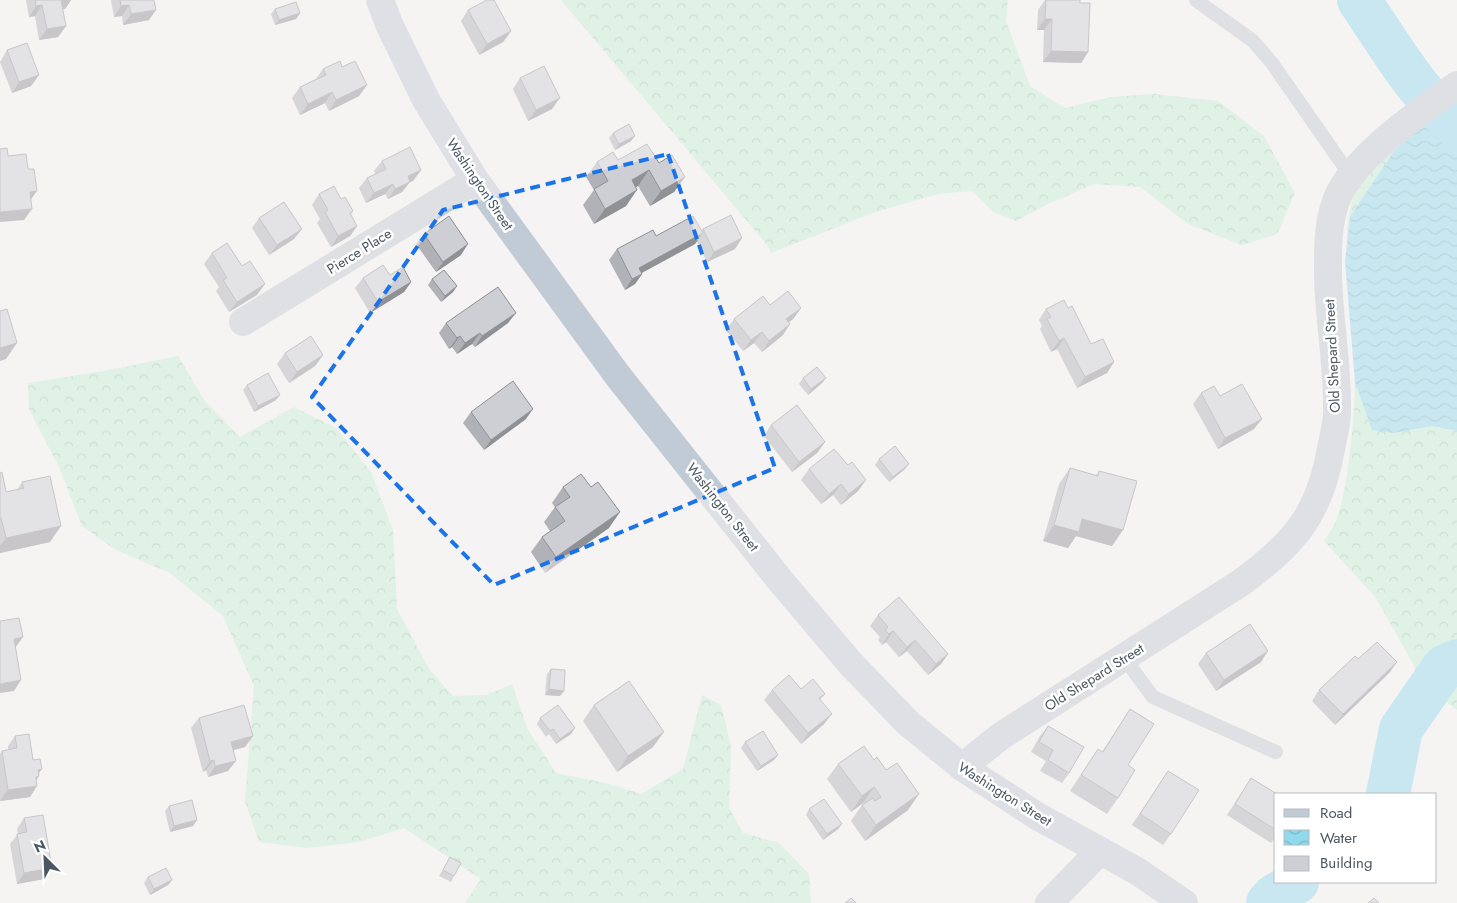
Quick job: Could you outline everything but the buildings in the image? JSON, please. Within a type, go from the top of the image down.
[{"type":"main road","name":"Washington Street","points":[[380,0],[389,24],[426,100],[475,180],[618,376],[801,605],[852,664],[908,722],[962,767],[1037,816],[1137,871],[1184,903]]},
{"type":"street","name":"Old Shepard Street","points":[[962,767],[1000,736],[1242,582],[1264,566],[1288,543],[1311,514],[1322,491],[1337,413],[1328,291],[1328,249],[1331,218],[1338,196],[1350,175],[1361,161],[1450,90]]},
{"type":"street","name":"Pierce Place","points":[[243,322],[475,180]]},
{"type":"street","points":[[1049,903],[1100,851]]},
{"type":"lane","points":[[1196,0],[1253,41],[1272,63],[1350,175]]},
{"type":"lane","points":[[1124,658],[1153,697],[1276,752]]},
{"type":"highlighted area","points":[[668,154],[775,468],[494,585],[312,397],[443,210]]},
{"type":"green space","points":[[561,0],[1008,0],[1006,21],[1030,86],[1065,108],[1111,97],[1153,94],[1218,101],[1264,136],[1295,193],[1277,234],[1242,245],[1188,224],[1140,187],[1094,184],[1046,205],[1016,221],[993,212],[972,191],[938,194],[875,212],[771,253],[768,246]]},
{"type":"green space","points":[[1457,99],[1457,710],[1424,686],[1376,598],[1324,541],[1334,525],[1342,502],[1352,431],[1355,375],[1347,235],[1352,204],[1359,186],[1372,169],[1409,136]]},
{"type":"green space","points":[[178,356],[204,400],[240,437],[294,407],[336,428],[371,472],[393,530],[397,609],[429,669],[453,696],[487,695],[512,684],[527,728],[556,773],[606,783],[641,794],[683,769],[702,695],[721,705],[731,746],[729,808],[743,833],[779,843],[809,874],[811,903],[465,903],[481,879],[404,828],[359,842],[306,848],[259,842],[245,801],[254,686],[223,616],[170,573],[116,550],[82,526],[60,469],[29,409],[28,383],[104,371]]},
{"type":"water","points":[[1457,98],[1457,431],[1433,426],[1393,433],[1372,430],[1355,382],[1345,261],[1350,217],[1394,151],[1438,111]]},
{"type":"waterway","points":[[1359,0],[1392,51],[1416,83],[1442,113],[1457,126]]},
{"type":"waterway","points":[[1388,793],[1401,729],[1444,667],[1457,661]]},
{"type":"waterway","points":[[1268,903],[1273,897],[1295,883]]}]
